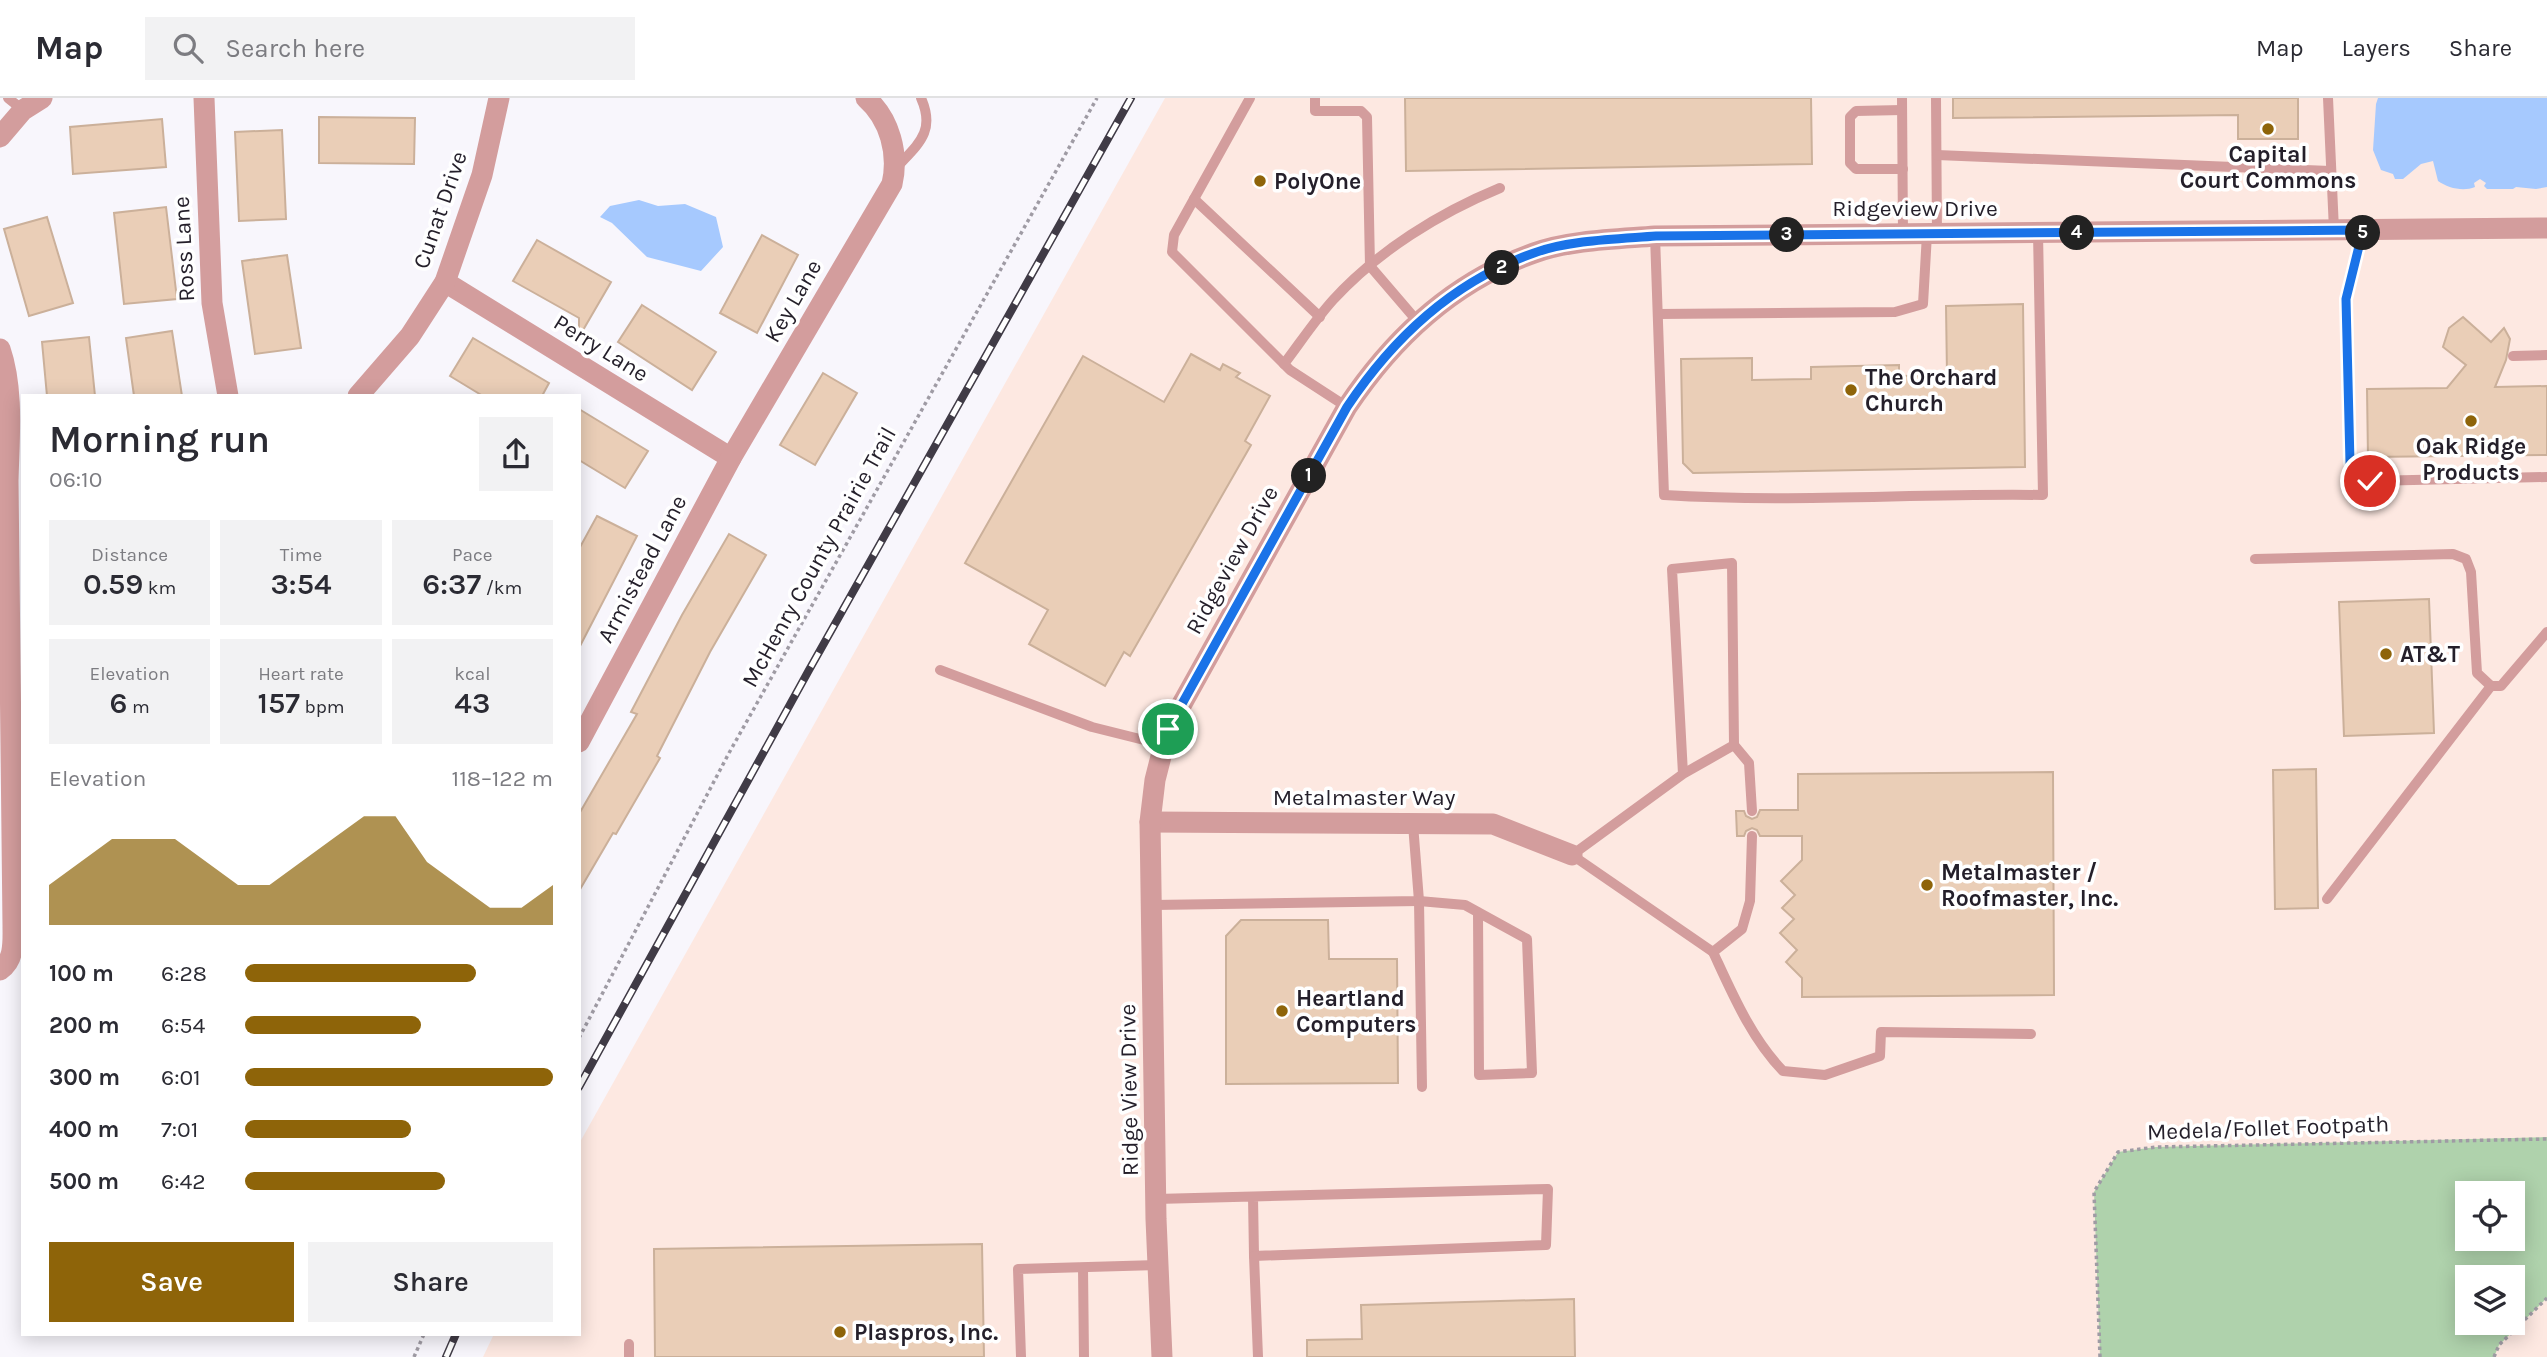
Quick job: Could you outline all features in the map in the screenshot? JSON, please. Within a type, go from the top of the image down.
[{"type":"street","points":[[0,137],[16,104],[42,98]]},
{"type":"street","name":"Ross Lane","points":[[204,98],[212,303],[228,394]]},
{"type":"street","name":"Cunat Drive","points":[[360,394],[411,336],[445,282],[482,176],[499,98]]},
{"type":"street","points":[[866,98],[874,105],[887,127],[896,168]]},
{"type":"street","name":"Key Lane","points":[[730,458],[892,184],[896,168]]},
{"type":"street","name":"Ridgeview Drive","points":[[1150,822],[1154,780],[1168,729],[1347,407],[1369,373],[1418,322],[1470,283],[1535,253],[1596,241],[1656,236],[2547,228]]},
{"type":"street","name":"Perry Lane","points":[[445,282],[730,458]]},
{"type":"street","points":[[0,349],[5,363],[9,416],[13,925],[10,957],[3,968]]},
{"type":"street","name":"Armistead Lane","points":[[581,738],[730,458]]},
{"type":"street","name":"Metalmaster Way","points":[[1150,822],[1493,824],[1572,855]]},
{"type":"street","name":"Ridge View Drive","points":[[1150,822],[1156,1199],[1162,1357]]},
{"type":"lane","name":"Key Lane","points":[[896,168],[925,134],[926,110],[921,98]]},
{"type":"lane","points":[[1250,98],[1174,235],[1172,253],[1284,364],[1347,407]]},
{"type":"lane","points":[[1315,98],[1315,111],[1361,111],[1367,117],[1370,266],[1418,322]]},
{"type":"lane","points":[[1902,98],[1903,234]]},
{"type":"lane","points":[[1658,314],[1895,312],[1923,304],[1932,234],[1937,155],[1936,98]]},
{"type":"lane","points":[[2328,98],[2334,230]]},
{"type":"lane","points":[[1902,110],[1856,111],[1850,117],[1850,163],[1856,169],[1903,169]]},
{"type":"lane","points":[[1937,155],[2330,171]]},
{"type":"lane","points":[[1284,364],[1333,300],[1370,266],[1438,216],[1500,188]]},
{"type":"lane","points":[[1194,199],[1320,317]]},
{"type":"lane","points":[[2363,230],[2346,299],[2350,463],[2370,481],[2547,477]]},
{"type":"lane","points":[[1656,236],[1664,495],[1726,499],[1948,494],[2043,495],[2038,233]]},
{"type":"lane","points":[[2513,356],[2547,355]]},
{"type":"lane","points":[[2255,559],[2453,554],[2466,559],[2471,572],[2477,673],[2491,686],[2501,686],[2547,632]]},
{"type":"lane","points":[[1683,774],[1672,569],[1731,563],[1734,745],[1749,763],[1752,811]]},
{"type":"lane","points":[[940,670],[1092,727],[1164,745]]},
{"type":"lane","points":[[2327,900],[2491,686]]},
{"type":"lane","points":[[1734,745],[1683,774],[1572,855],[1713,952],[1736,1001],[1771,1059],[1783,1071],[1825,1075],[1880,1056],[1881,1032],[2031,1034]]},
{"type":"lane","points":[[1413,824],[1419,901],[1422,1087]]},
{"type":"lane","points":[[1713,952],[1742,929],[1750,901],[1752,836]]},
{"type":"lane","points":[[1153,905],[1419,901],[1465,905],[1478,912],[1527,939],[1532,1073],[1479,1075],[1478,912]]},
{"type":"lane","points":[[1156,1199],[1548,1189],[1546,1245],[1254,1256]]},
{"type":"lane","points":[[1253,1197],[1258,1357]]},
{"type":"lane","points":[[1021,1357],[1018,1269],[1158,1265]]},
{"type":"lane","points":[[1083,1268],[1084,1357]]},
{"type":"lane","points":[[629,1345],[629,1357]]},
{"type":"path","name":"McHenry County Prairie Trail","points":[[581,1034],[729,753],[1097,98]]},
{"type":"path","name":"Medela/Follet Footpath","points":[[2100,1357],[2094,1192],[2118,1152],[2156,1147],[2547,1139]]},
{"type":"path","points":[[2494,1357],[2500,1345],[2547,1297]]},
{"type":"path","points":[[414,1357],[423,1336]]},
{"type":"shaded area","points":[[1165,98],[2547,98],[2547,1357],[483,1357],[493,1336],[581,1336],[581,1140]]},
{"type":"green space","points":[[2547,1137],[2547,1298],[2525,1320],[2525,1265],[2455,1265],[2455,1335],[2509,1335],[2499,1345],[2494,1357],[2100,1357],[2094,1192],[2118,1152],[2156,1147]]},
{"type":"water","points":[[2378,98],[2547,98],[2547,187],[2487,189],[2484,186],[2486,183],[2480,179],[2474,183],[2475,187],[2466,189],[2446,186],[2438,181],[2433,161],[2421,164],[2403,179],[2395,179],[2393,174],[2381,170],[2373,150]]},
{"type":"water","points":[[639,200],[658,206],[685,204],[716,217],[723,247],[701,271],[647,257],[612,223],[600,217],[610,206]]},
{"type":"building","points":[[1405,98],[1811,98],[1812,164],[1406,171]]},
{"type":"building","name":"Capital Court Commons","points":[[1953,98],[2298,98],[2298,139],[2238,139],[2238,115],[1953,118]]},
{"type":"building","points":[[319,117],[415,118],[414,164],[319,163]]},
{"type":"building","points":[[162,119],[166,167],[73,174],[70,127]]},
{"type":"building","points":[[282,130],[286,219],[239,221],[235,132]]},
{"type":"building","points":[[166,207],[177,299],[124,304],[114,213]]},
{"type":"building","points":[[47,217],[73,303],[29,316],[4,229]]},
{"type":"building","points":[[762,235],[798,255],[757,333],[720,313]]},
{"type":"building","points":[[537,240],[611,282],[579,337],[579,318],[513,281]]},
{"type":"building","points":[[287,255],[301,348],[255,354],[242,261]]},
{"type":"building","points":[[2023,304],[2025,467],[1693,473],[1683,463],[1681,359],[1752,358],[1752,380],[1811,379],[1811,367],[1899,365],[1899,376],[1947,375],[1946,306]]},
{"type":"building","points":[[642,305],[716,352],[692,390],[618,342]]},
{"type":"building","points":[[2463,317],[2491,342],[2504,328],[2510,339],[2506,360],[2495,387],[2547,386],[2547,455],[2368,457],[2367,389],[2447,388],[2466,365],[2443,347],[2449,328]]},
{"type":"building","points":[[172,331],[182,394],[134,394],[126,338]]},
{"type":"building","points":[[89,337],[95,394],[47,394],[42,342]]},
{"type":"building","points":[[473,338],[549,383],[543,394],[480,394],[450,376]]},
{"type":"building","points":[[1191,354],[1220,370],[1223,364],[1240,373],[1236,377],[1270,396],[1245,441],[1251,445],[1130,656],[1124,652],[1105,686],[1029,644],[1048,610],[965,563],[1083,356],[1164,402]]},
{"type":"building","points":[[823,373],[857,393],[815,465],[780,445]]},
{"type":"building","points":[[581,410],[648,451],[625,488],[581,461]]},
{"type":"building","points":[[597,516],[637,536],[581,644],[581,545]]},
{"type":"building","points":[[729,534],[766,555],[710,652],[657,756],[660,758],[581,888],[581,811],[637,714],[631,712],[682,615]]},
{"type":"building","name":"AT&T","points":[[2429,599],[2434,733],[2344,736],[2339,602]]},
{"type":"building","points":[[2316,769],[2318,908],[2275,909],[2273,770]]},
{"type":"building","points":[[2053,772],[2054,995],[1802,997],[1802,978],[1786,962],[1797,950],[1780,933],[1794,919],[1782,908],[1795,895],[1781,881],[1802,860],[1802,836],[1760,836],[1757,830],[1752,828],[1746,831],[1744,836],[1737,836],[1736,811],[1744,811],[1746,816],[1752,819],[1757,817],[1760,810],[1798,810],[1798,774]]},
{"type":"building","points":[[1241,920],[1328,920],[1329,959],[1397,959],[1398,1083],[1226,1084],[1226,936]]},
{"type":"building","points":[[982,1244],[984,1357],[655,1357],[654,1249]]},
{"type":"building","points":[[1574,1299],[1575,1357],[1307,1357],[1307,1340],[1362,1339],[1361,1305]]},
{"type":"railway","points":[[581,1083],[809,670],[1131,98]]},
{"type":"railway","points":[[446,1357],[455,1336]]},
{"type":"place","name":"Capital Court Commons","points":[[2268,129]]},
{"type":"place","name":"PolyOne","points":[[1260,181]]},
{"type":"place","name":"The Orchard Church","points":[[1851,390]]},
{"type":"place","name":"Oak Ridge Products","points":[[2471,421]]},
{"type":"place","name":"AT&T","points":[[2386,654]]},
{"type":"place","name":"Metalmaster / Roofmaster, Inc.","points":[[1927,885]]},
{"type":"place","name":"Heartland Computers","points":[[1282,1011]]},
{"type":"place","name":"Plaspros, Inc.","points":[[840,1332]]},
{"type":"route","points":[[1168,729],[1347,407],[1369,373],[1427,314],[1470,283],[1535,253],[1596,241],[1656,236],[2363,230],[2346,299],[2350,463],[2370,481]]}]
